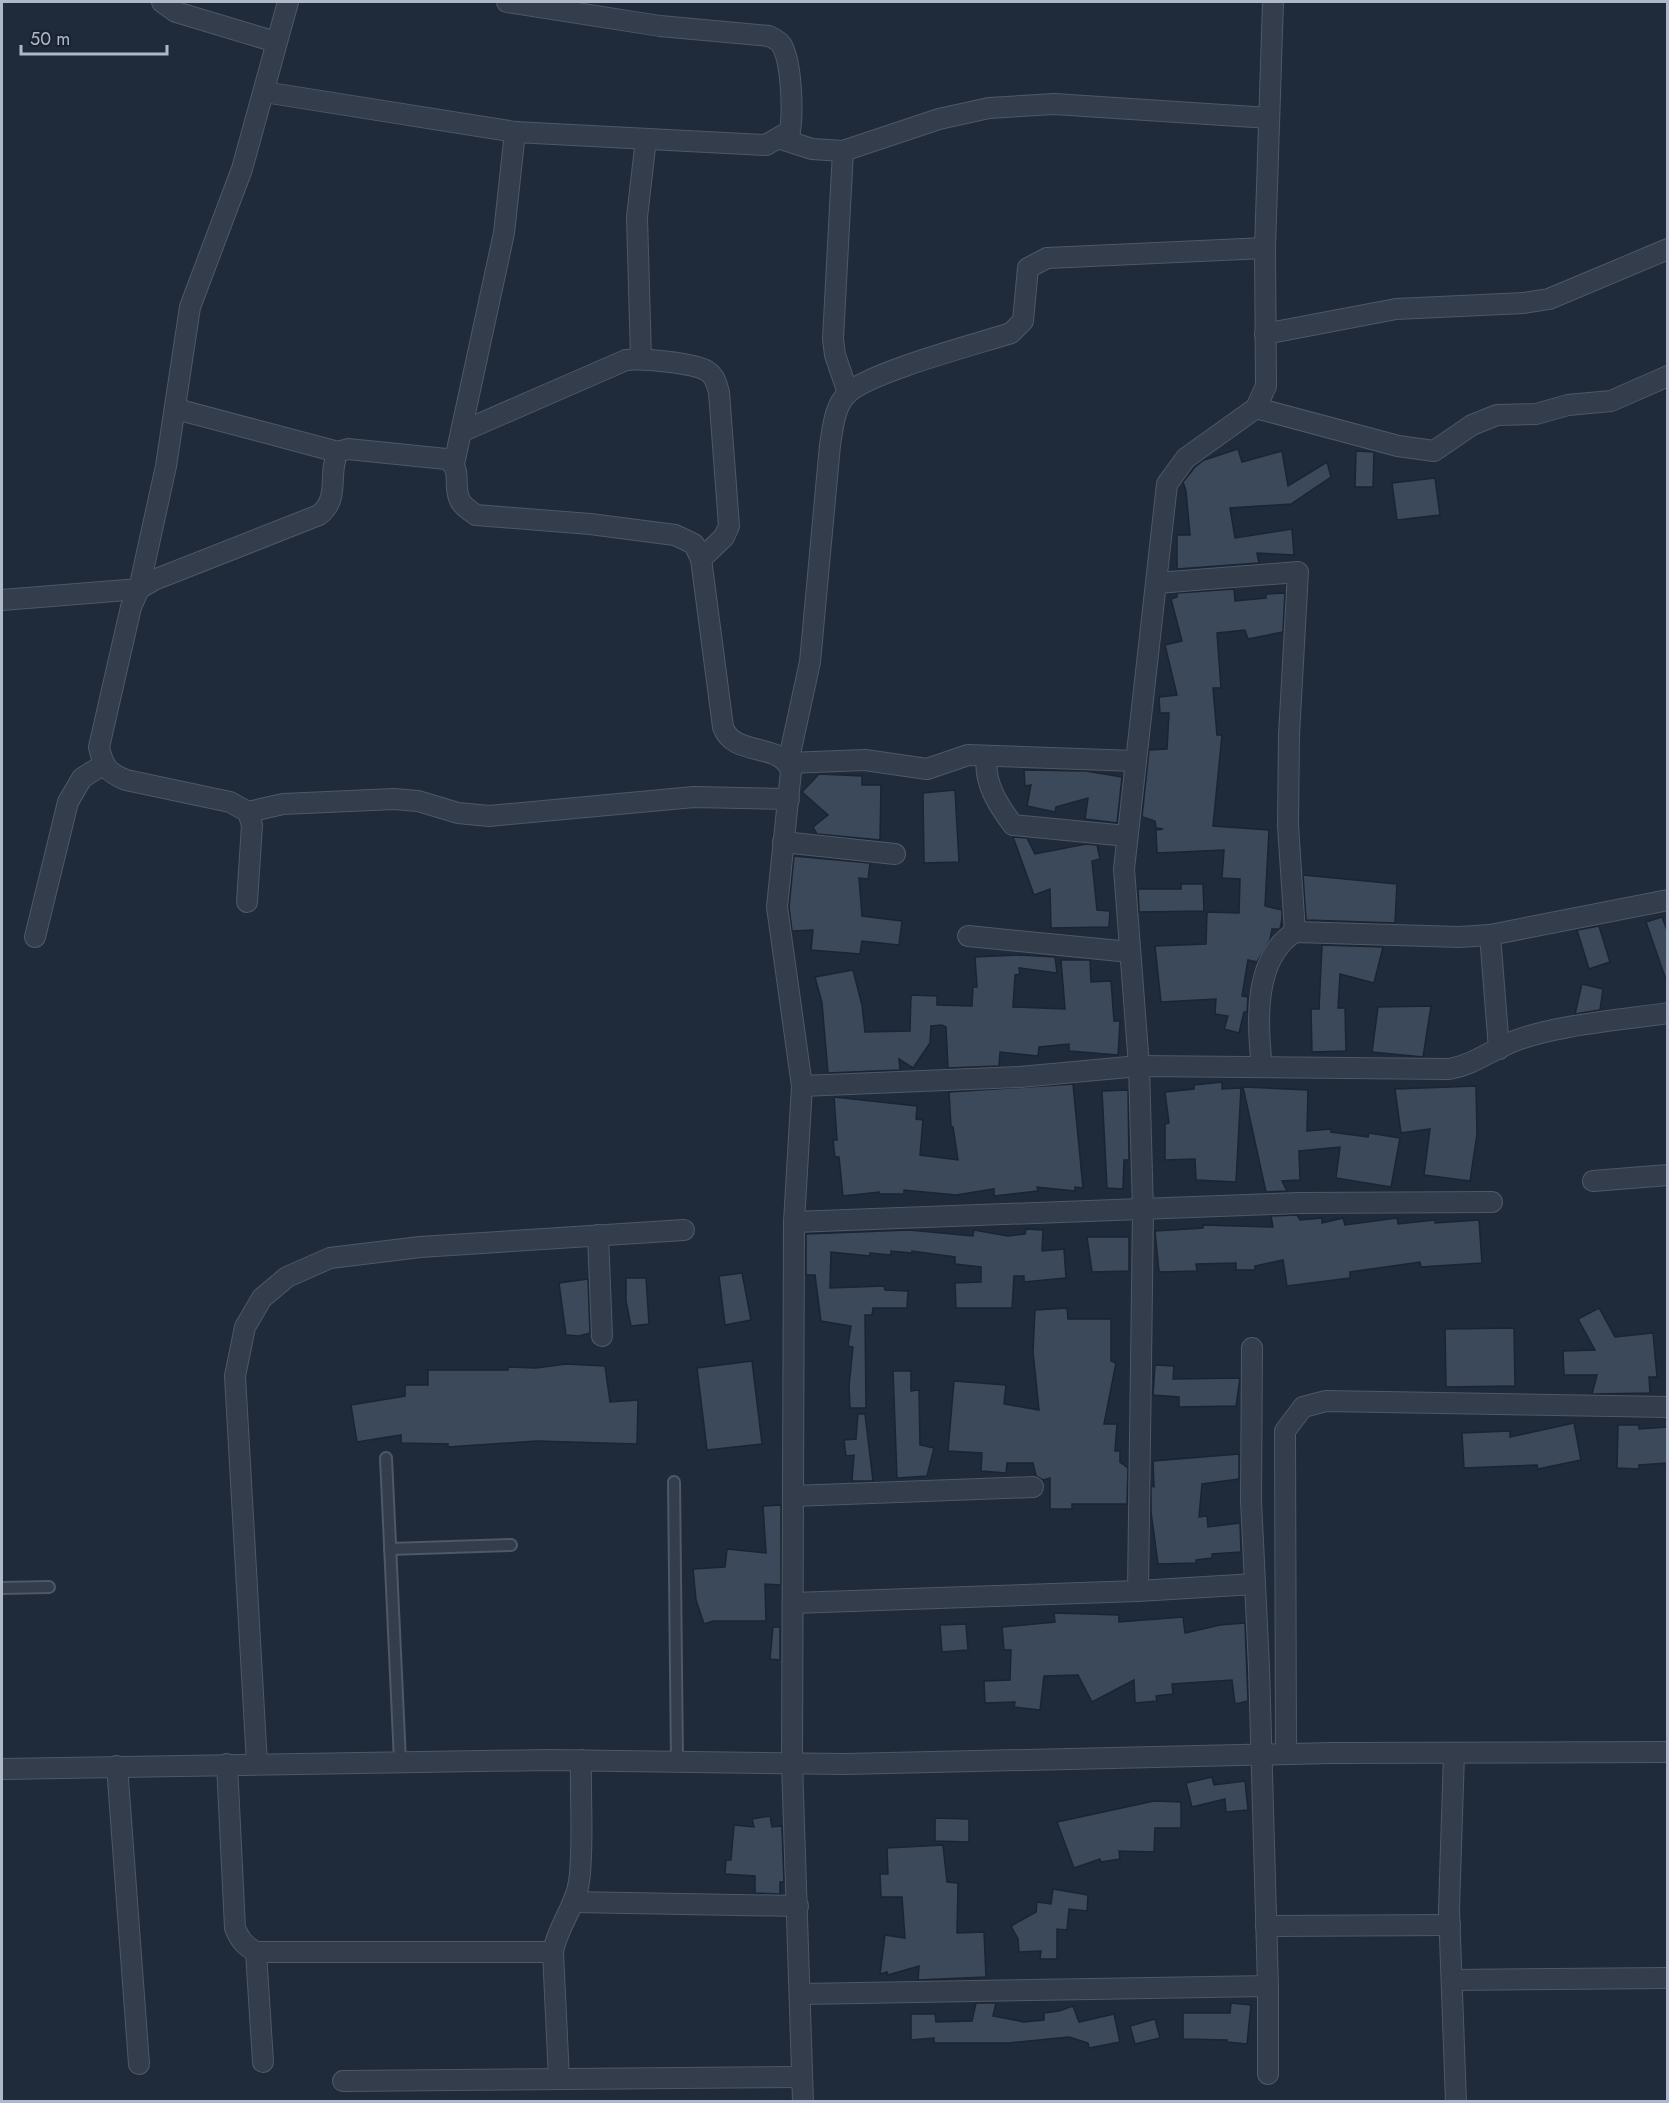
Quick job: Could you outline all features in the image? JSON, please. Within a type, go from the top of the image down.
[{"type":"street","points":[[162,2],[176,12],[276,42]]},
{"type":"street","points":[[288,2],[242,169],[190,307],[176,409],[139,589],[131,607],[99,747],[103,765],[111,775],[126,780],[230,802],[248,812],[292,803],[394,798],[417,801],[458,813],[489,816],[694,797],[789,799]]},
{"type":"street","points":[[264,92],[515,132],[766,145],[781,139],[790,131],[793,114],[786,56],[780,43],[770,36],[660,26],[507,2]]},
{"type":"street","points":[[1138,1591],[1143,1211],[1139,1066],[1124,869],[1167,484],[1174,471],[1186,458],[1256,408],[1266,386],[1265,248],[1273,2]]},
{"type":"street","points":[[781,139],[812,149],[843,151],[939,119],[989,108],[1054,104],[1269,118]]},
{"type":"street","points":[[515,132],[504,233],[454,464],[458,475],[458,497],[465,507],[476,515],[590,524],[675,535],[694,543],[701,559],[723,727],[727,738],[738,744],[780,756],[788,763],[791,771],[777,907],[802,1086],[794,1222],[792,1763],[803,2102]]},
{"type":"street","points":[[641,358],[637,217],[646,140]]},
{"type":"street","points":[[843,151],[833,339],[835,355],[848,393]]},
{"type":"street","points":[[788,763],[810,662],[830,445],[837,409],[848,393],[872,379],[1011,333],[1023,321],[1028,268],[1047,258],[1265,248]]},
{"type":"street","points":[[1265,334],[1396,309],[1524,303],[1549,299],[1668,249]]},
{"type":"street","points":[[462,432],[626,360],[641,358],[705,369],[713,376],[719,392],[729,526],[724,537],[701,559]]},
{"type":"street","points":[[1256,408],[1398,446],[1434,451],[1472,425],[1491,417],[1536,414],[1568,405],[1611,400],[1668,376]]},
{"type":"street","points":[[176,409],[338,452],[356,449],[446,459],[454,464]]},
{"type":"street","points":[[2,600],[139,589],[154,580],[319,515],[331,501],[334,461],[338,452]]},
{"type":"street","points":[[1157,583],[1298,572],[1289,735],[1288,825],[1294,932]]},
{"type":"street","points":[[788,763],[865,760],[927,769],[968,755],[1136,761]]},
{"type":"street","points":[[987,756],[985,770],[998,805],[1013,825],[1127,836]]},
{"type":"street","points":[[35,938],[68,802],[82,778],[103,765]]},
{"type":"street","points":[[247,902],[252,825],[248,812]]},
{"type":"street","points":[[783,842],[895,854]]},
{"type":"street","points":[[1262,1067],[1258,1009],[1274,952],[1285,938],[1294,932],[1459,937],[1490,935],[1668,900]]},
{"type":"street","points":[[1490,935],[1499,1049]]},
{"type":"street","points":[[968,936],[1130,952]]},
{"type":"street","points":[[802,1086],[1020,1077],[1139,1066],[1449,1069],[1466,1066],[1512,1042],[1544,1033],[1668,1013]]},
{"type":"street","points":[[1593,1181],[1668,1175]]},
{"type":"street","points":[[794,1222],[1143,1211],[1300,1203],[1492,1202]]},
{"type":"street","points":[[257,1764],[235,1376],[245,1327],[262,1298],[287,1277],[330,1258],[420,1247],[684,1230]]},
{"type":"street","points":[[598,1235],[602,1336]]},
{"type":"street","points":[[1252,1348],[1251,1500],[1268,1986],[1268,2074]]},
{"type":"street","points":[[1286,1754],[1286,1431],[1304,1407],[1326,1401],[1668,1407]]},
{"type":"street","points":[[793,1496],[1033,1488]]},
{"type":"street","points":[[793,1603],[1138,1591],[1255,1584]]},
{"type":"street","points":[[2,1769],[400,1761],[581,1760],[792,1763],[1286,1754],[1668,1752]]},
{"type":"street","points":[[1454,1753],[1450,1925],[1456,2102]]},
{"type":"street","points":[[559,2079],[555,1937],[573,1902],[579,1882],[581,1760]]},
{"type":"street","points":[[227,1764],[235,1928],[241,1941],[256,1952],[554,1952]]},
{"type":"street","points":[[117,1766],[139,2064]]},
{"type":"street","points":[[573,1902],[798,1906]]},
{"type":"street","points":[[1266,1926],[1450,1925]]},
{"type":"street","points":[[256,1952],[263,2062]]},
{"type":"street","points":[[1452,1980],[1668,1978]]},
{"type":"street","points":[[801,1994],[1268,1986]]},
{"type":"street","points":[[343,2081],[802,2077]]},
{"type":"lane","points":[[386,1458],[400,1761]]},
{"type":"lane","points":[[674,1482],[678,1762]]},
{"type":"lane","points":[[390,1549],[511,1545]]},
{"type":"lane","points":[[2,1588],[49,1587]]},
{"type":"building","points":[[1238,449],[1242,462],[1282,451],[1288,486],[1327,462],[1331,477],[1291,504],[1230,508],[1235,538],[1292,529],[1294,555],[1257,553],[1259,563],[1177,569],[1177,535],[1190,535],[1183,482],[1204,460]]},
{"type":"building","points":[[1356,451],[1374,452],[1373,487],[1355,487]]},
{"type":"building","points":[[1435,478],[1440,515],[1397,520],[1392,483]]},
{"type":"building","points":[[1234,589],[1235,601],[1266,598],[1266,594],[1285,593],[1283,632],[1248,639],[1245,630],[1217,633],[1221,688],[1213,688],[1217,735],[1222,735],[1213,826],[1269,830],[1265,906],[1282,910],[1280,929],[1272,929],[1270,940],[1257,962],[1248,960],[1242,996],[1248,997],[1247,1012],[1244,1012],[1239,1033],[1224,1029],[1228,1016],[1215,1014],[1216,999],[1161,1002],[1155,946],[1206,944],[1207,912],[1239,913],[1240,879],[1222,878],[1224,850],[1157,853],[1156,830],[1163,829],[1156,828],[1155,821],[1142,817],[1149,750],[1167,749],[1169,713],[1160,713],[1159,697],[1177,695],[1165,645],[1182,641],[1171,599],[1177,597],[1177,593]]},
{"type":"building","points":[[1024,770],[1086,771],[1122,777],[1117,823],[1085,819],[1088,798],[1056,807],[1055,812],[1027,806],[1031,785],[1025,786]]},
{"type":"building","points":[[819,774],[862,776],[862,785],[881,785],[880,840],[817,834],[813,827],[828,815],[802,792]]},
{"type":"building","points":[[955,790],[959,862],[924,863],[923,793]]},
{"type":"building","points":[[1013,837],[1027,838],[1035,854],[1086,844],[1097,845],[1100,859],[1092,861],[1097,910],[1110,911],[1109,927],[1051,928],[1050,889],[1034,895]]},
{"type":"building","points":[[794,856],[870,863],[868,879],[859,878],[862,916],[902,921],[899,945],[862,941],[860,954],[811,950],[813,930],[792,931],[789,907]]},
{"type":"building","points":[[1303,875],[1397,884],[1395,923],[1306,920]]},
{"type":"building","points":[[1181,884],[1203,884],[1204,911],[1139,912],[1138,889],[1181,889]]},
{"type":"building","points":[[1662,917],[1668,933],[1668,977],[1665,977],[1646,922]]},
{"type":"building","points":[[1599,926],[1610,962],[1589,969],[1577,930]]},
{"type":"building","points":[[1322,945],[1383,947],[1374,983],[1340,974],[1338,1008],[1345,1008],[1346,1051],[1312,1052],[1311,1009],[1319,1009]]},
{"type":"building","points":[[1019,955],[1055,957],[1057,973],[1019,968],[1020,974],[1015,975],[1013,1007],[1065,1009],[1061,960],[1090,960],[1091,982],[1111,981],[1114,1021],[1120,1021],[1118,1055],[1069,1051],[1069,1044],[1039,1047],[1038,1056],[1000,1052],[999,1066],[948,1068],[946,1027],[942,1025],[931,1026],[930,1043],[913,1068],[899,1059],[900,1070],[828,1073],[822,1003],[815,977],[853,970],[862,1005],[865,1032],[910,1031],[911,995],[937,996],[937,1005],[972,1006],[973,987],[977,987],[975,957]]},
{"type":"building","points":[[1582,984],[1603,989],[1600,1010],[1575,1014]]},
{"type":"building","points":[[1431,1006],[1423,1057],[1372,1052],[1378,1007]]},
{"type":"building","points":[[1222,1082],[1222,1089],[1241,1088],[1236,1182],[1196,1180],[1195,1159],[1165,1160],[1165,1124],[1169,1123],[1165,1092],[1194,1089],[1194,1085]]},
{"type":"building","points":[[1073,1084],[1083,1188],[1075,1187],[1075,1191],[1037,1187],[1038,1191],[994,1196],[994,1189],[956,1195],[904,1190],[904,1194],[879,1194],[879,1192],[843,1196],[839,1157],[835,1157],[833,1140],[837,1140],[834,1097],[917,1106],[916,1119],[923,1120],[920,1155],[958,1160],[953,1127],[951,1127],[949,1092]]},
{"type":"building","points":[[1476,1086],[1477,1134],[1470,1181],[1424,1175],[1430,1129],[1401,1133],[1395,1089]]},
{"type":"building","points":[[1243,1087],[1308,1090],[1307,1131],[1331,1129],[1331,1132],[1368,1137],[1369,1133],[1400,1138],[1391,1187],[1336,1178],[1340,1147],[1299,1151],[1300,1180],[1282,1181],[1287,1191],[1266,1192]]},
{"type":"building","points":[[1128,1090],[1129,1160],[1124,1160],[1123,1189],[1107,1188],[1102,1091]]},
{"type":"building","points":[[1297,1215],[1300,1220],[1322,1218],[1322,1223],[1343,1218],[1345,1225],[1397,1218],[1398,1224],[1435,1220],[1435,1223],[1479,1220],[1482,1263],[1421,1267],[1420,1262],[1350,1272],[1350,1278],[1287,1286],[1283,1260],[1255,1266],[1255,1270],[1236,1270],[1236,1263],[1196,1264],[1197,1271],[1159,1272],[1155,1231],[1203,1228],[1203,1225],[1273,1227],[1271,1216]]},
{"type":"building","points":[[1026,1229],[1043,1230],[1042,1251],[1064,1249],[1066,1278],[1024,1282],[1024,1276],[1014,1276],[1012,1308],[956,1308],[955,1283],[981,1282],[981,1267],[955,1264],[955,1257],[912,1251],[912,1253],[891,1251],[891,1255],[870,1253],[870,1256],[831,1252],[830,1288],[884,1286],[885,1290],[908,1291],[907,1308],[873,1308],[872,1315],[865,1315],[866,1408],[850,1408],[849,1386],[853,1347],[848,1346],[851,1326],[821,1321],[815,1275],[806,1275],[806,1234],[909,1230],[973,1236],[974,1230],[1008,1236],[1025,1234]]},
{"type":"building","points":[[1087,1237],[1129,1237],[1129,1271],[1092,1272]]},
{"type":"building","points":[[742,1273],[751,1320],[725,1325],[719,1276]]},
{"type":"building","points":[[626,1278],[646,1278],[649,1324],[631,1326],[626,1301]]},
{"type":"building","points":[[588,1279],[590,1333],[579,1336],[566,1335],[559,1283]]},
{"type":"building","points":[[1067,1308],[1068,1319],[1111,1319],[1111,1361],[1116,1363],[1104,1424],[1117,1424],[1115,1451],[1120,1451],[1120,1462],[1128,1468],[1127,1504],[1072,1504],[1072,1509],[1050,1509],[1050,1478],[1043,1480],[1036,1476],[1033,1463],[1007,1463],[1006,1473],[981,1471],[982,1453],[948,1451],[954,1381],[1006,1385],[1004,1404],[1039,1410],[1033,1352],[1035,1310]]},
{"type":"building","points":[[1599,1308],[1615,1337],[1653,1333],[1657,1377],[1649,1377],[1650,1393],[1592,1394],[1597,1375],[1564,1375],[1563,1351],[1595,1350],[1578,1319]]},
{"type":"building","points":[[1514,1328],[1515,1386],[1446,1387],[1445,1329]]},
{"type":"building","points":[[752,1361],[762,1444],[707,1450],[697,1368]]},
{"type":"building","points":[[566,1364],[605,1366],[610,1402],[638,1400],[637,1444],[537,1441],[448,1447],[448,1444],[401,1443],[401,1435],[357,1442],[351,1405],[405,1396],[405,1385],[428,1385],[428,1370],[508,1370],[508,1367],[536,1368]]},
{"type":"building","points":[[1155,1365],[1174,1366],[1173,1379],[1240,1378],[1236,1406],[1179,1407],[1179,1397],[1153,1395]]},
{"type":"building","points":[[893,1371],[911,1371],[911,1391],[919,1390],[920,1445],[934,1448],[927,1476],[897,1478]]},
{"type":"building","points":[[858,1414],[865,1414],[873,1481],[852,1481],[854,1455],[846,1456],[844,1440],[856,1439]]},
{"type":"building","points":[[1574,1423],[1581,1460],[1538,1469],[1537,1465],[1464,1468],[1462,1433],[1510,1431],[1510,1437]]},
{"type":"building","points":[[1618,1425],[1639,1425],[1639,1429],[1668,1427],[1668,1463],[1639,1465],[1639,1469],[1617,1468]]},
{"type":"building","points":[[1239,1454],[1239,1479],[1202,1484],[1199,1517],[1207,1516],[1208,1527],[1240,1523],[1241,1552],[1212,1554],[1212,1558],[1196,1560],[1196,1563],[1158,1564],[1151,1512],[1151,1485],[1154,1487],[1153,1461]]},
{"type":"building","points":[[781,1505],[781,1585],[765,1584],[766,1621],[713,1621],[704,1624],[696,1600],[693,1569],[725,1567],[727,1549],[766,1553],[763,1506]]},
{"type":"building","points":[[1054,1613],[1119,1615],[1119,1622],[1183,1617],[1185,1633],[1220,1625],[1245,1623],[1248,1701],[1235,1704],[1232,1680],[1172,1684],[1173,1694],[1156,1696],[1157,1701],[1135,1703],[1134,1680],[1092,1702],[1078,1675],[1044,1676],[1040,1710],[1014,1707],[1015,1702],[985,1703],[984,1681],[1010,1680],[1011,1650],[1004,1650],[1002,1627],[1055,1622]]},
{"type":"building","points":[[966,1624],[968,1650],[942,1652],[940,1625]]},
{"type":"building","points":[[773,1627],[780,1627],[780,1660],[770,1659]]},
{"type":"building","points":[[1212,1777],[1214,1785],[1245,1781],[1248,1810],[1226,1812],[1225,1799],[1192,1807],[1186,1783]]},
{"type":"building","points":[[1154,1801],[1181,1802],[1181,1828],[1155,1828],[1154,1852],[1119,1851],[1120,1859],[1101,1862],[1100,1859],[1074,1868],[1057,1822]]},
{"type":"building","points":[[770,1816],[772,1827],[782,1826],[784,1882],[780,1882],[780,1894],[755,1893],[755,1876],[725,1874],[726,1860],[731,1860],[734,1825],[754,1827],[752,1819]]},
{"type":"building","points":[[935,1818],[969,1819],[969,1842],[935,1841]]},
{"type":"building","points":[[943,1845],[947,1882],[958,1883],[957,1933],[984,1932],[986,1977],[918,1980],[919,1966],[888,1975],[887,1972],[880,1974],[885,1935],[905,1938],[902,1897],[881,1897],[880,1874],[888,1874],[887,1848]]},
{"type":"building","points":[[1053,1889],[1088,1895],[1087,1911],[1069,1909],[1067,1930],[1057,1929],[1057,1959],[1040,1959],[1041,1951],[1019,1952],[1018,1939],[1011,1926],[1036,1912],[1037,1902],[1051,1904]]},
{"type":"building","points":[[976,2003],[996,2003],[993,2016],[1024,2022],[1044,2020],[1044,2013],[1073,2006],[1079,2022],[1114,2014],[1120,2042],[1089,2048],[1088,2043],[1069,2037],[1009,2043],[934,2043],[934,2038],[911,2040],[911,2014],[935,2014],[936,2022],[972,2021]]},
{"type":"building","points":[[1231,2003],[1251,2005],[1247,2044],[1227,2042],[1227,2040],[1183,2039],[1183,2013],[1230,2013]]},
{"type":"building","points":[[1155,2019],[1160,2038],[1135,2044],[1130,2026]]}]
